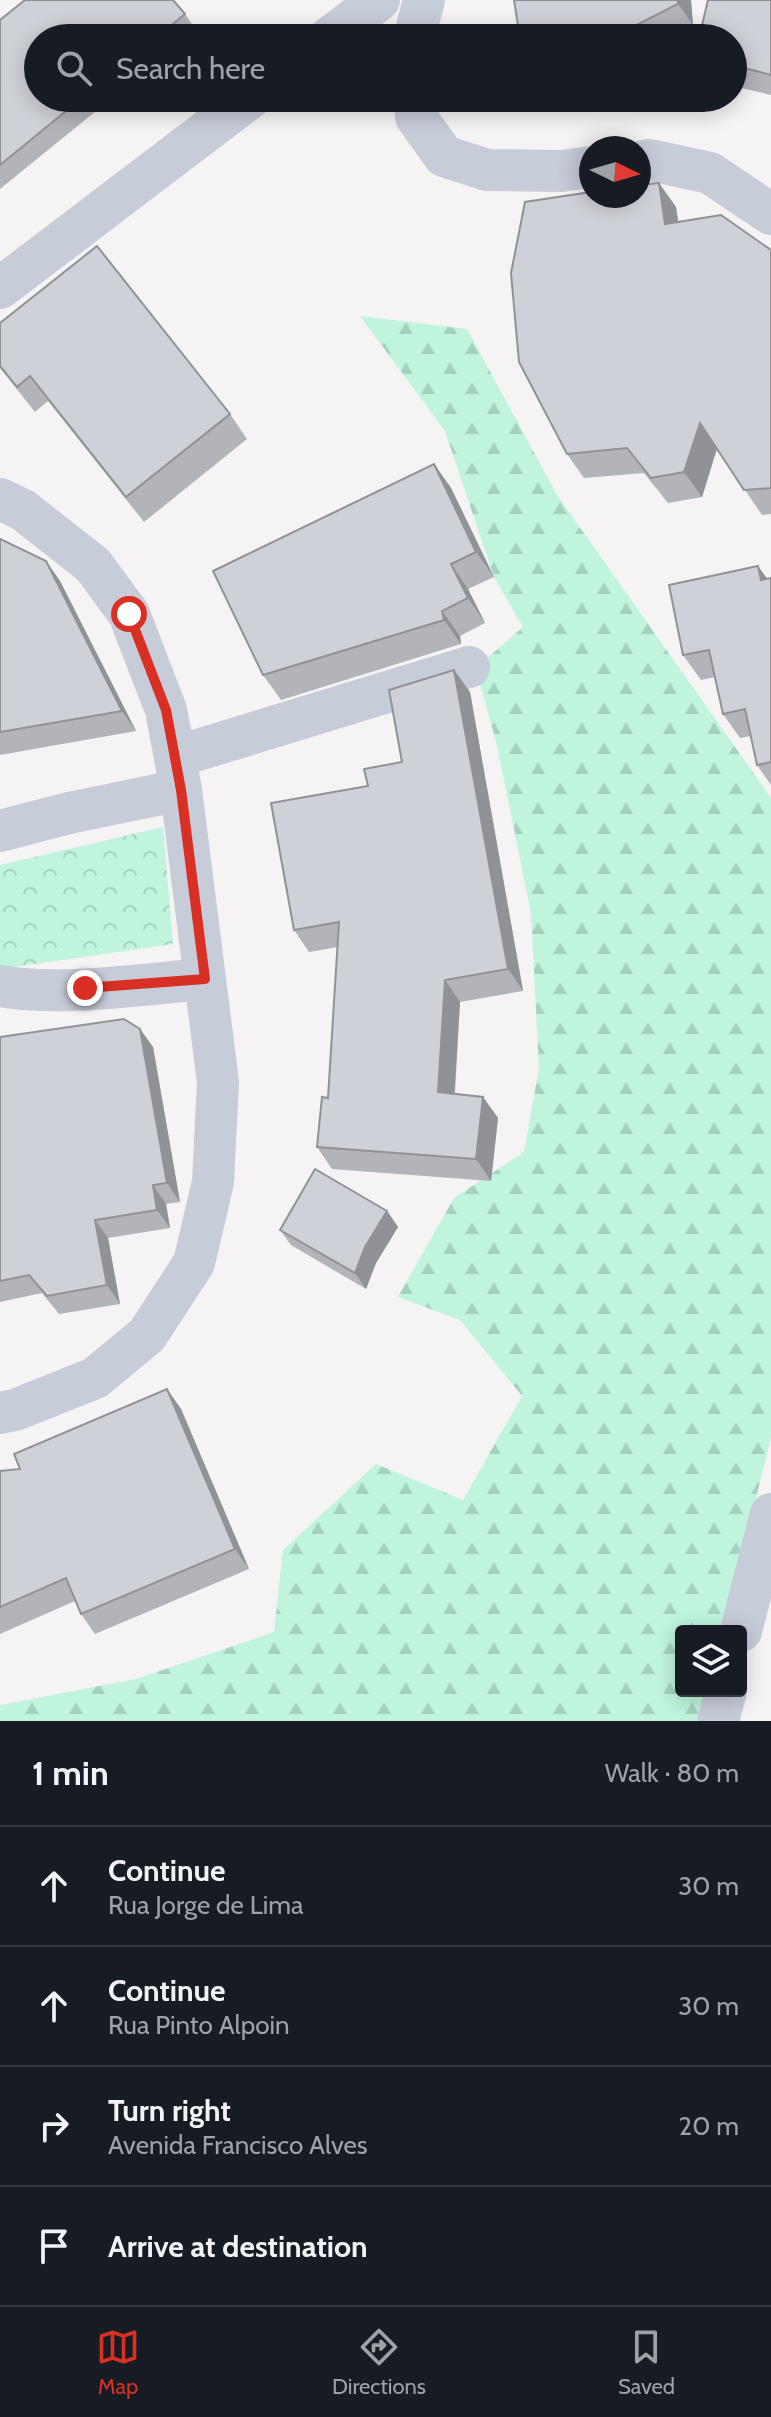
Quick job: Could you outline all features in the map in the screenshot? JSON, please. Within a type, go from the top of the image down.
[{"type":"street","points":[[347,24],[379,0]]},
{"type":"street","points":[[418,24],[424,0]]},
{"type":"street","points":[[0,288],[232,112]]},
{"type":"street","points":[[416,112],[416,117],[444,156],[487,170],[579,169]]},
{"type":"street","points":[[651,160],[710,173],[771,214]]},
{"type":"street","points":[[0,499],[23,510],[93,565],[129,614],[166,710],[178,773],[218,1082],[213,1182],[194,1263],[147,1335],[95,1378],[0,1413]]},
{"type":"street","points":[[0,831],[69,813],[469,667]]},
{"type":"street","points":[[0,986],[16,989],[85,988],[205,979]]},
{"type":"street","points":[[743,1625],[771,1514]]},
{"type":"street","points":[[718,1721],[724,1697]]},
{"type":"green space","points":[[360,316],[467,329],[557,495],[771,798],[771,1438],[724,1625],[675,1625],[675,1697],[707,1697],[701,1721],[0,1721],[0,1705],[136,1679],[274,1632],[283,1550],[376,1464],[463,1500],[522,1396],[460,1320],[398,1297],[454,1198],[524,1152],[539,1068],[531,913],[497,746],[476,668],[523,627],[494,577],[445,431]]},
{"type":"green space","points":[[163,827],[173,944],[0,969],[0,865]]},
{"type":"building","points":[[25,0],[173,0],[185,14],[173,24],[24,24],[24,112],[65,112],[0,165],[0,20]]},
{"type":"building","points":[[514,0],[678,0],[678,4],[639,24],[518,24]]},
{"type":"building","points":[[708,0],[771,0],[771,75],[747,69],[747,24],[702,24]]},
{"type":"building","points":[[659,183],[665,224],[721,215],[771,250],[771,488],[744,490],[700,423],[684,472],[651,478],[627,448],[567,454],[519,362],[511,273],[525,202],[579,194],[579,208],[651,208],[651,184]]},
{"type":"building","points":[[97,246],[230,414],[126,497],[30,376],[17,387],[0,366],[0,323]]},
{"type":"building","points":[[434,464],[476,552],[451,564],[468,598],[442,611],[444,620],[263,675],[213,571]]},
{"type":"building","points":[[0,539],[46,561],[122,711],[0,732]]},
{"type":"building","points":[[758,566],[761,580],[771,578],[771,762],[757,765],[745,709],[723,714],[709,650],[683,655],[669,585]]},
{"type":"building","points":[[454,670],[508,969],[445,980],[438,1092],[483,1097],[476,1159],[317,1147],[322,1097],[328,1098],[339,922],[294,930],[271,803],[368,786],[364,769],[402,762],[389,690]]},
{"type":"building","points":[[124,1019],[140,1029],[167,1183],[153,1185],[157,1210],[95,1220],[107,1285],[47,1296],[29,1275],[0,1281],[0,1037]]},
{"type":"building","points":[[315,1169],[387,1211],[365,1247],[355,1273],[280,1230]]},
{"type":"building","points":[[167,1389],[235,1549],[81,1614],[66,1578],[0,1607],[0,1471],[20,1469],[14,1454]]},
{"type":"route","points":[[85,988],[205,979],[181,790],[166,710],[129,614]]}]
